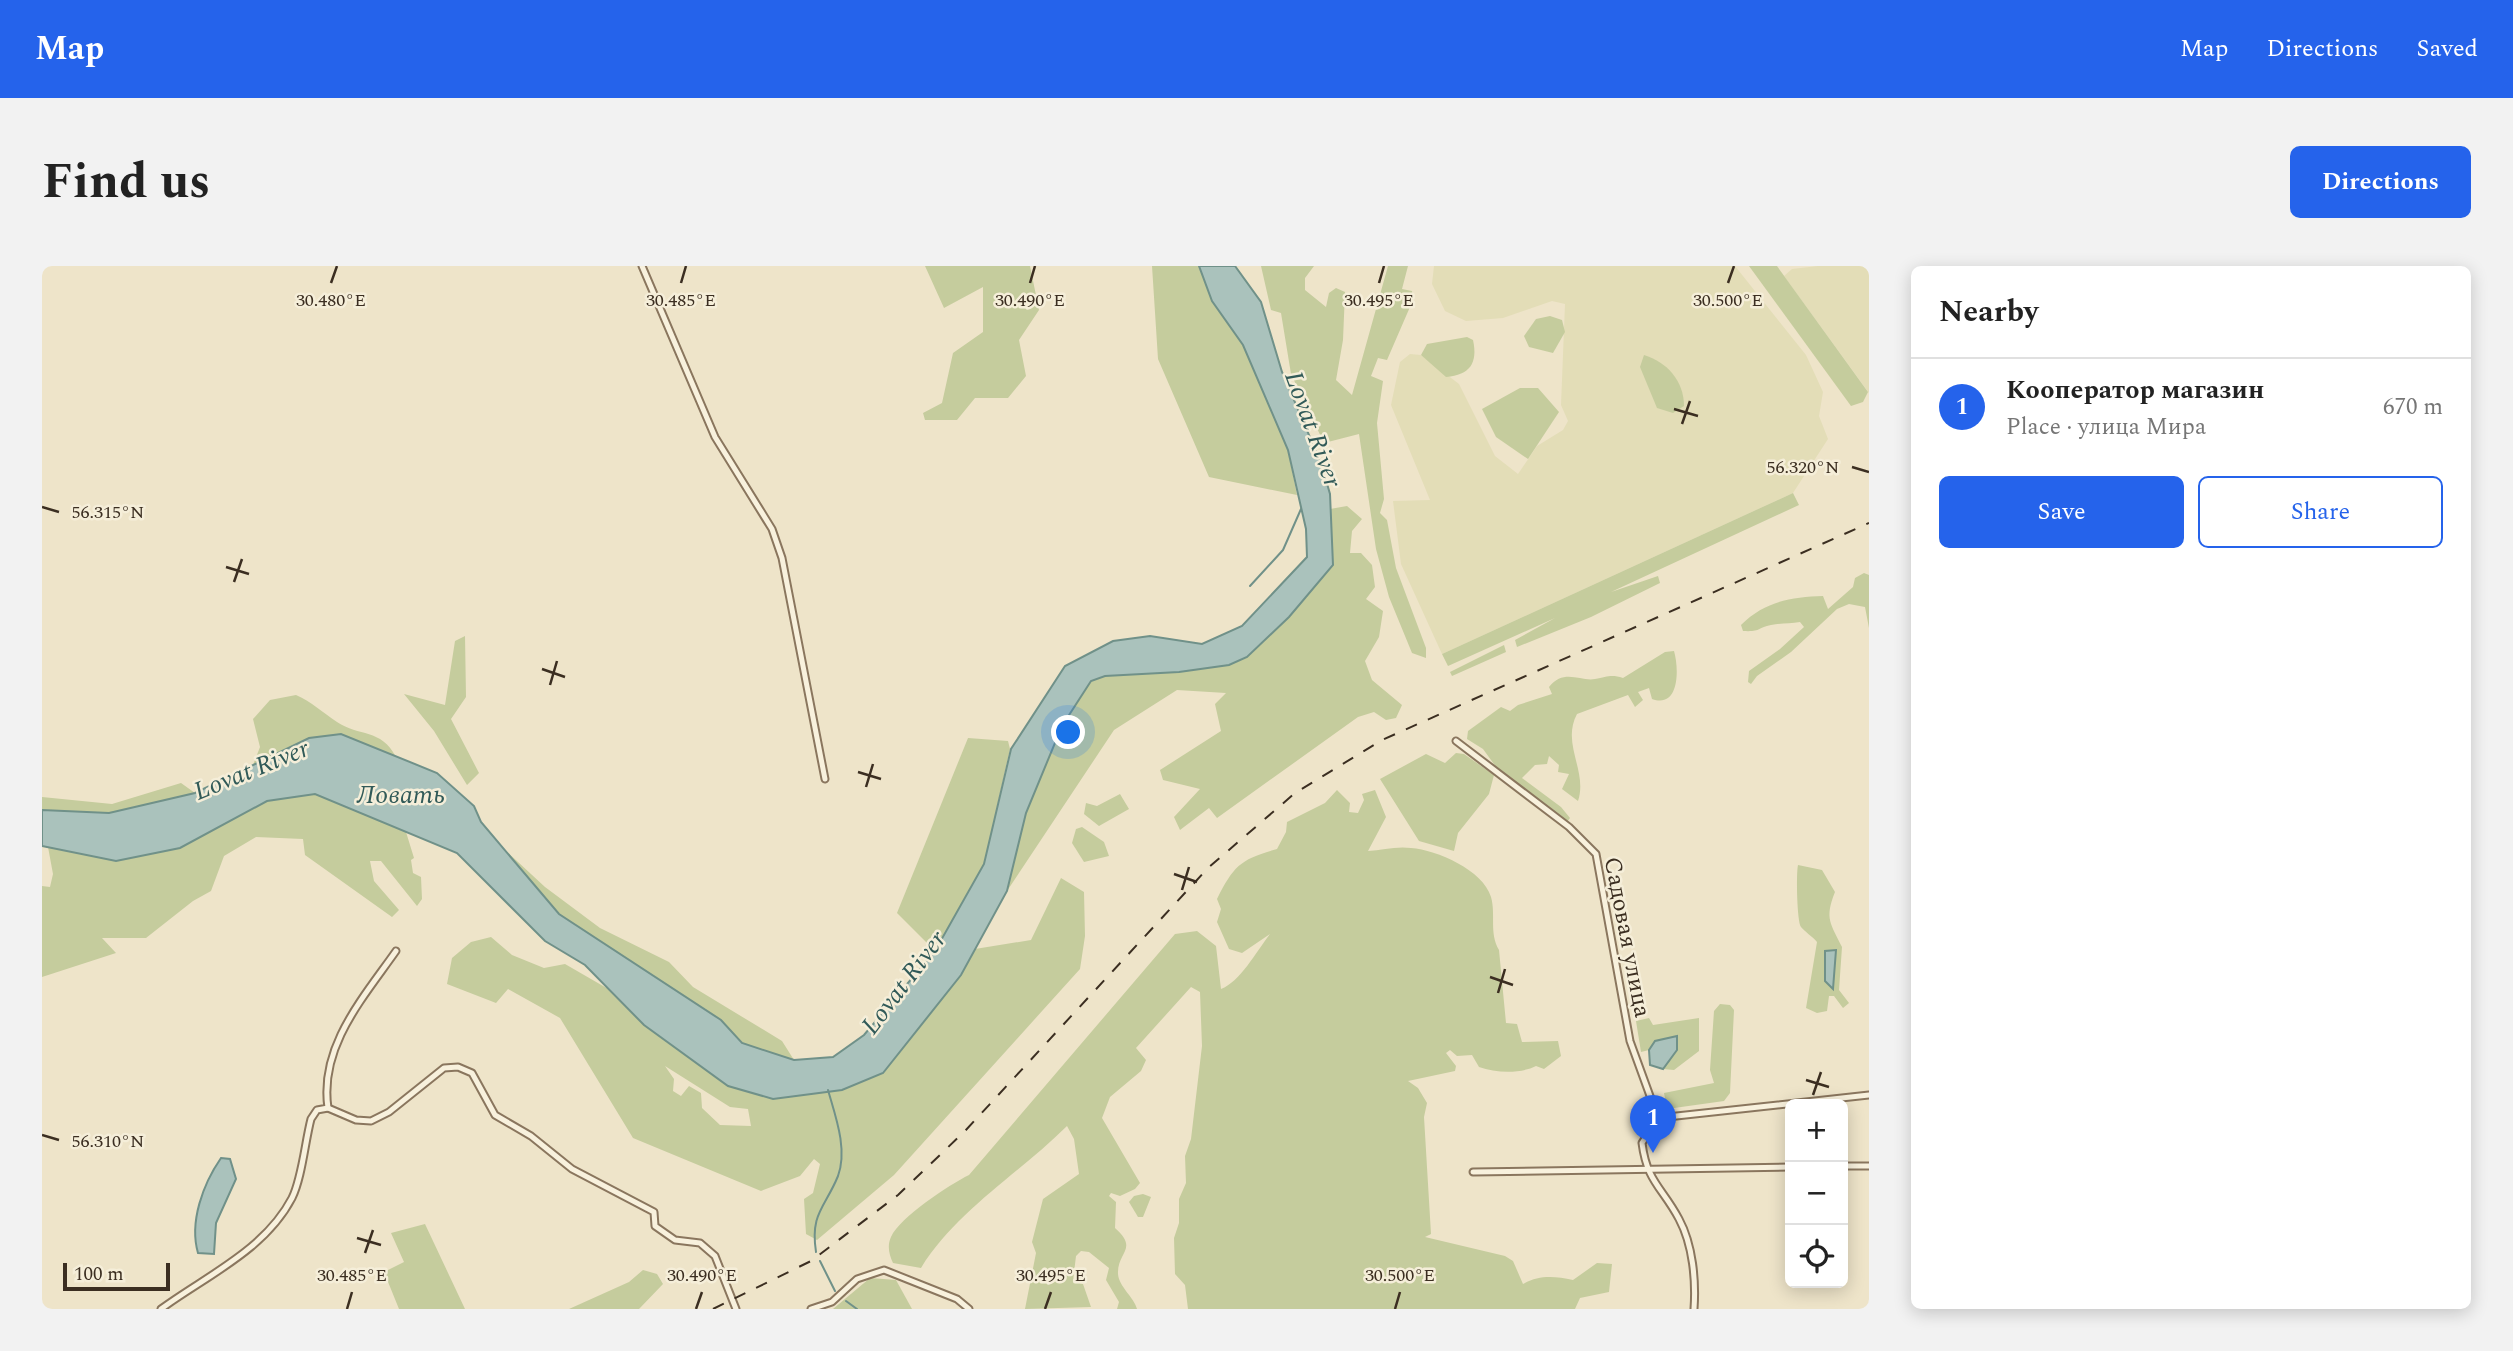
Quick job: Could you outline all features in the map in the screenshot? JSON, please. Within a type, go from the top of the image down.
[{"type":"street","points":[[642,266],[715,438],[772,529],[782,558],[825,779]]},
{"type":"street","name":"Садовая улица","points":[[1456,741],[1569,827],[1596,854],[1630,1041],[1658,1118]]},
{"type":"street","points":[[328,1108],[328,1075],[333,1049],[396,951]]},
{"type":"street","points":[[161,1309],[227,1266],[262,1237],[292,1197],[311,1119],[317,1110],[328,1108],[356,1120],[371,1121],[389,1112],[444,1068],[458,1067],[472,1073],[495,1115],[531,1136],[572,1169],[654,1212],[655,1226],[675,1240],[700,1243],[715,1256],[736,1309]]},
{"type":"street","points":[[1694,1309],[1696,1281],[1681,1221],[1645,1168],[1642,1143],[1658,1118],[1869,1095]]},
{"type":"street","points":[[1848,1166],[1869,1166]]},
{"type":"street","points":[[1473,1172],[1785,1167]]},
{"type":"street","points":[[811,1309],[832,1302],[857,1279],[884,1270],[957,1299],[970,1309]]},
{"type":"shaded area","points":[[1434,266],[1735,266],[1806,355],[1823,392],[1819,416],[1828,439],[1793,493],[1442,654],[1401,564],[1393,501],[1430,500],[1391,405],[1400,362],[1410,354],[1421,355],[1459,384],[1495,456],[1518,474],[1537,446],[1563,430],[1568,421],[1561,405],[1565,304],[1552,301],[1503,318],[1466,321],[1445,311],[1432,284]]},
{"type":"shaded area","points":[[1869,266],[1869,393],[1784,276],[1792,269]]},
{"type":"green space","points":[[925,266],[1030,266],[1039,310],[1019,340],[1026,376],[1008,398],[975,398],[957,420],[925,420],[923,413],[942,403],[953,353],[983,332],[983,287],[944,308]]},
{"type":"green space","points":[[1152,266],[1199,266],[1212,301],[1243,345],[1268,397],[1288,450],[1297,495],[1209,477],[1158,359]]},
{"type":"green space","points":[[1261,266],[1314,266],[1305,278],[1305,290],[1326,307],[1329,293],[1336,288],[1345,292],[1343,340],[1336,380],[1352,395],[1388,266],[1408,266],[1402,289],[1412,291],[1413,300],[1387,360],[1378,358],[1371,376],[1383,381],[1377,423],[1384,499],[1380,513],[1387,520],[1396,568],[1426,648],[1426,658],[1412,653],[1389,597],[1376,549],[1359,434],[1324,443],[1291,374],[1281,313],[1271,310]]},
{"type":"green space","points":[[1749,266],[1777,266],[1868,392],[1863,402],[1851,406]]},
{"type":"green space","points":[[1550,316],[1562,320],[1565,332],[1553,353],[1529,347],[1524,336],[1536,319]]},
{"type":"green space","points":[[1467,337],[1473,340],[1474,355],[1470,366],[1461,374],[1446,377],[1421,355],[1427,344]]},
{"type":"green space","points":[[1644,355],[1667,368],[1681,388],[1684,406],[1673,413],[1657,408],[1640,367]]},
{"type":"green space","points":[[1520,388],[1538,388],[1559,412],[1528,459],[1496,437],[1482,409]]},
{"type":"green space","points":[[1793,493],[1799,505],[1611,592],[1658,576],[1660,583],[1591,617],[1517,647],[1515,640],[1555,618],[1448,666],[1442,654]]},
{"type":"green space","points":[[1347,506],[1362,519],[1352,531],[1350,553],[1361,553],[1372,565],[1375,587],[1366,599],[1383,611],[1379,637],[1365,661],[1372,680],[1402,705],[1396,718],[1386,720],[1374,712],[1358,717],[1217,818],[1209,808],[1180,830],[1174,817],[1200,789],[1163,780],[1160,770],[1221,731],[1215,704],[1226,693],[1177,690],[1114,730],[1007,891],[1026,813],[1062,726],[1091,681],[1105,676],[1179,672],[1229,665],[1247,657],[1289,617],[1333,565],[1330,509]]},
{"type":"green space","points":[[1864,573],[1869,575],[1869,628],[1865,607],[1849,604],[1837,609],[1791,652],[1757,676],[1751,684],[1748,682],[1749,671],[1780,649],[1804,627],[1800,622],[1743,631],[1741,625],[1760,610],[1790,599],[1823,596],[1828,609],[1853,587],[1855,578]]},
{"type":"green space","points":[[465,636],[466,697],[451,719],[479,773],[467,785],[434,731],[404,694],[445,705],[455,641]]},
{"type":"green space","points":[[1504,645],[1506,652],[1452,676],[1450,672]]},
{"type":"green space","points":[[1674,651],[1677,676],[1673,693],[1668,698],[1661,701],[1652,699],[1649,688],[1638,692],[1643,700],[1635,707],[1628,695],[1577,714],[1572,736],[1580,779],[1578,801],[1562,789],[1569,774],[1558,772],[1559,765],[1549,756],[1547,764],[1535,765],[1522,778],[1561,807],[1570,818],[1567,822],[1499,771],[1483,749],[1467,739],[1468,731],[1501,707],[1510,711],[1518,705],[1552,694],[1549,687],[1561,678],[1623,678],[1665,652]]},
{"type":"green space","points":[[296,695],[345,727],[384,741],[396,757],[341,734],[309,738],[253,765],[260,747],[253,719],[270,700]]},
{"type":"green space","points":[[968,738],[1008,741],[1010,749],[984,864],[935,951],[897,913]]},
{"type":"green space","points":[[1456,753],[1464,754],[1494,775],[1489,794],[1458,833],[1454,851],[1419,841],[1380,779],[1426,754],[1445,763]]},
{"type":"green space","points":[[181,783],[195,793],[109,813],[42,810],[42,797],[112,804]]},
{"type":"green space","points":[[1337,790],[1350,803],[1349,812],[1358,813],[1364,800],[1362,794],[1375,790],[1386,817],[1368,851],[1400,847],[1422,850],[1446,857],[1479,878],[1491,897],[1506,1023],[1517,1024],[1522,1042],[1558,1041],[1561,1056],[1544,1069],[1536,1066],[1523,1070],[1500,1071],[1479,1067],[1472,1055],[1457,1056],[1450,1050],[1446,1053],[1456,1066],[1455,1071],[1408,1081],[1418,1088],[1427,1103],[1424,1117],[1431,1234],[1425,1237],[1505,1256],[1513,1261],[1523,1284],[1547,1277],[1573,1280],[1597,1263],[1612,1264],[1609,1292],[1580,1298],[1575,1309],[1188,1309],[1185,1285],[1175,1274],[1174,1238],[1179,1223],[1179,1199],[1186,1183],[1185,1156],[1191,1139],[1202,1046],[1200,992],[1191,987],[1136,1048],[1146,1060],[1141,1071],[1110,1097],[1102,1118],[1140,1183],[1135,1189],[1120,1196],[1111,1193],[1109,1196],[1116,1202],[1115,1228],[1122,1235],[1126,1246],[1120,1260],[1119,1279],[1137,1309],[1117,1309],[1119,1302],[1106,1280],[1109,1268],[1089,1252],[1081,1251],[1076,1256],[1073,1281],[1083,1284],[1091,1307],[1025,1309],[1036,1253],[1032,1242],[1043,1199],[1079,1174],[1074,1139],[1067,1126],[952,1228],[921,1268],[893,1263],[889,1244],[896,1229],[926,1202],[969,1175],[1175,934],[1197,931],[1216,946],[1221,989],[1235,980],[1270,934],[1242,953],[1229,949],[1217,922],[1221,909],[1217,899],[1240,865],[1255,856],[1277,849],[1286,832],[1287,822],[1325,803]]},
{"type":"green space","points":[[315,794],[406,832],[414,858],[411,860],[413,873],[421,877],[422,899],[417,906],[381,861],[370,861],[374,881],[399,910],[392,917],[305,855],[303,839],[256,837],[224,856],[211,891],[193,901],[146,938],[102,938],[116,953],[42,977],[42,886],[50,887],[53,874],[48,847],[116,861],[180,848],[267,801]]},
{"type":"green space","points":[[1120,794],[1129,809],[1099,826],[1084,814],[1086,803],[1097,806]]},
{"type":"green space","points":[[1082,827],[1104,842],[1109,856],[1084,862],[1072,843],[1076,829]]},
{"type":"green space","points":[[503,848],[545,887],[600,928],[669,962],[693,987],[782,1041],[794,1060],[742,1043],[721,1020],[559,914]]},
{"type":"green space","points":[[1798,865],[1822,870],[1835,892],[1829,915],[1842,947],[1839,990],[1849,1003],[1843,1008],[1834,996],[1829,996],[1827,1011],[1817,1013],[1806,1008],[1817,942],[1800,923],[1797,897]]},
{"type":"green space","points":[[1061,878],[1084,892],[1085,936],[1080,969],[894,1175],[817,1240],[806,1234],[804,1199],[813,1193],[820,1164],[814,1159],[800,1176],[761,1191],[633,1138],[560,1018],[508,989],[496,1003],[447,984],[452,958],[471,942],[491,937],[512,955],[544,968],[565,964],[610,990],[644,1025],[773,1098],[961,975],[975,949],[1031,940]],"holes":[[[665,1066],[730,1107],[748,1109],[751,1126],[720,1125],[702,1108],[701,1093],[689,1086],[681,1096],[673,1091],[674,1079]]]},
{"type":"green space","points":[[1720,1004],[1730,1005],[1734,1010],[1730,1093],[1724,1101],[1667,1109],[1664,1093],[1714,1083],[1710,1070],[1714,1011]]},
{"type":"green space","points":[[1649,1018],[1653,1025],[1699,1018],[1699,1051],[1674,1070],[1663,1069],[1677,1050],[1677,1036],[1655,1041],[1649,1050],[1641,1052],[1636,1021]]},
{"type":"green space","points":[[1143,1194],[1151,1197],[1143,1217],[1138,1217],[1129,1202],[1134,1196]]},
{"type":"green space","points":[[425,1224],[465,1309],[399,1309],[384,1272],[404,1262],[391,1233]]},
{"type":"green space","points":[[643,1270],[657,1274],[663,1284],[639,1309],[569,1309],[629,1282]]},
{"type":"green space","points":[[870,1278],[896,1280],[912,1309],[833,1309]]},
{"type":"water","name":"Ловать","points":[[1199,266],[1235,266],[1261,302],[1282,372],[1321,463],[1330,494],[1333,565],[1289,617],[1247,657],[1229,665],[1179,672],[1105,676],[1091,681],[1062,726],[1026,813],[1007,891],[961,975],[883,1073],[842,1090],[773,1099],[728,1086],[644,1025],[585,965],[545,941],[457,853],[315,794],[267,801],[180,848],[116,861],[42,846],[42,810],[109,813],[195,793],[309,738],[341,734],[437,773],[474,806],[481,822],[559,914],[721,1020],[742,1043],[794,1060],[833,1057],[864,1035],[935,951],[984,864],[1011,749],[1065,666],[1113,641],[1150,636],[1202,644],[1242,626],[1307,557],[1306,529],[1288,450],[1243,345],[1212,301]]},
{"type":"water","points":[[1836,950],[1833,989],[1825,981],[1825,951]]},
{"type":"water","points":[[1677,1036],[1677,1050],[1663,1069],[1650,1065],[1649,1050],[1655,1041]]},
{"type":"water","points":[[221,1158],[230,1159],[236,1179],[216,1223],[214,1254],[198,1253],[195,1229],[199,1204]]},
{"type":"waterway","points":[[1250,586],[1283,550],[1301,509]]},
{"type":"waterway","points":[[816,1252],[817,1219],[838,1176],[842,1155],[828,1090]]},
{"type":"waterway","points":[[820,1261],[835,1291]]},
{"type":"waterway","points":[[846,1301],[857,1309]]},
{"type":"railway","points":[[713,1309],[811,1261],[898,1195],[965,1131],[1208,868],[1295,793],[1382,740],[1869,523]]},
{"type":"place","name":"Кооператор магазин","points":[[1653,1153]]},
{"type":"water label","name":"Lovat River","points":[[1314,429]]},
{"type":"water label","name":"Lovat River","points":[[251,769]]},
{"type":"water label","name":"Lovat River","points":[[903,982]]}]
